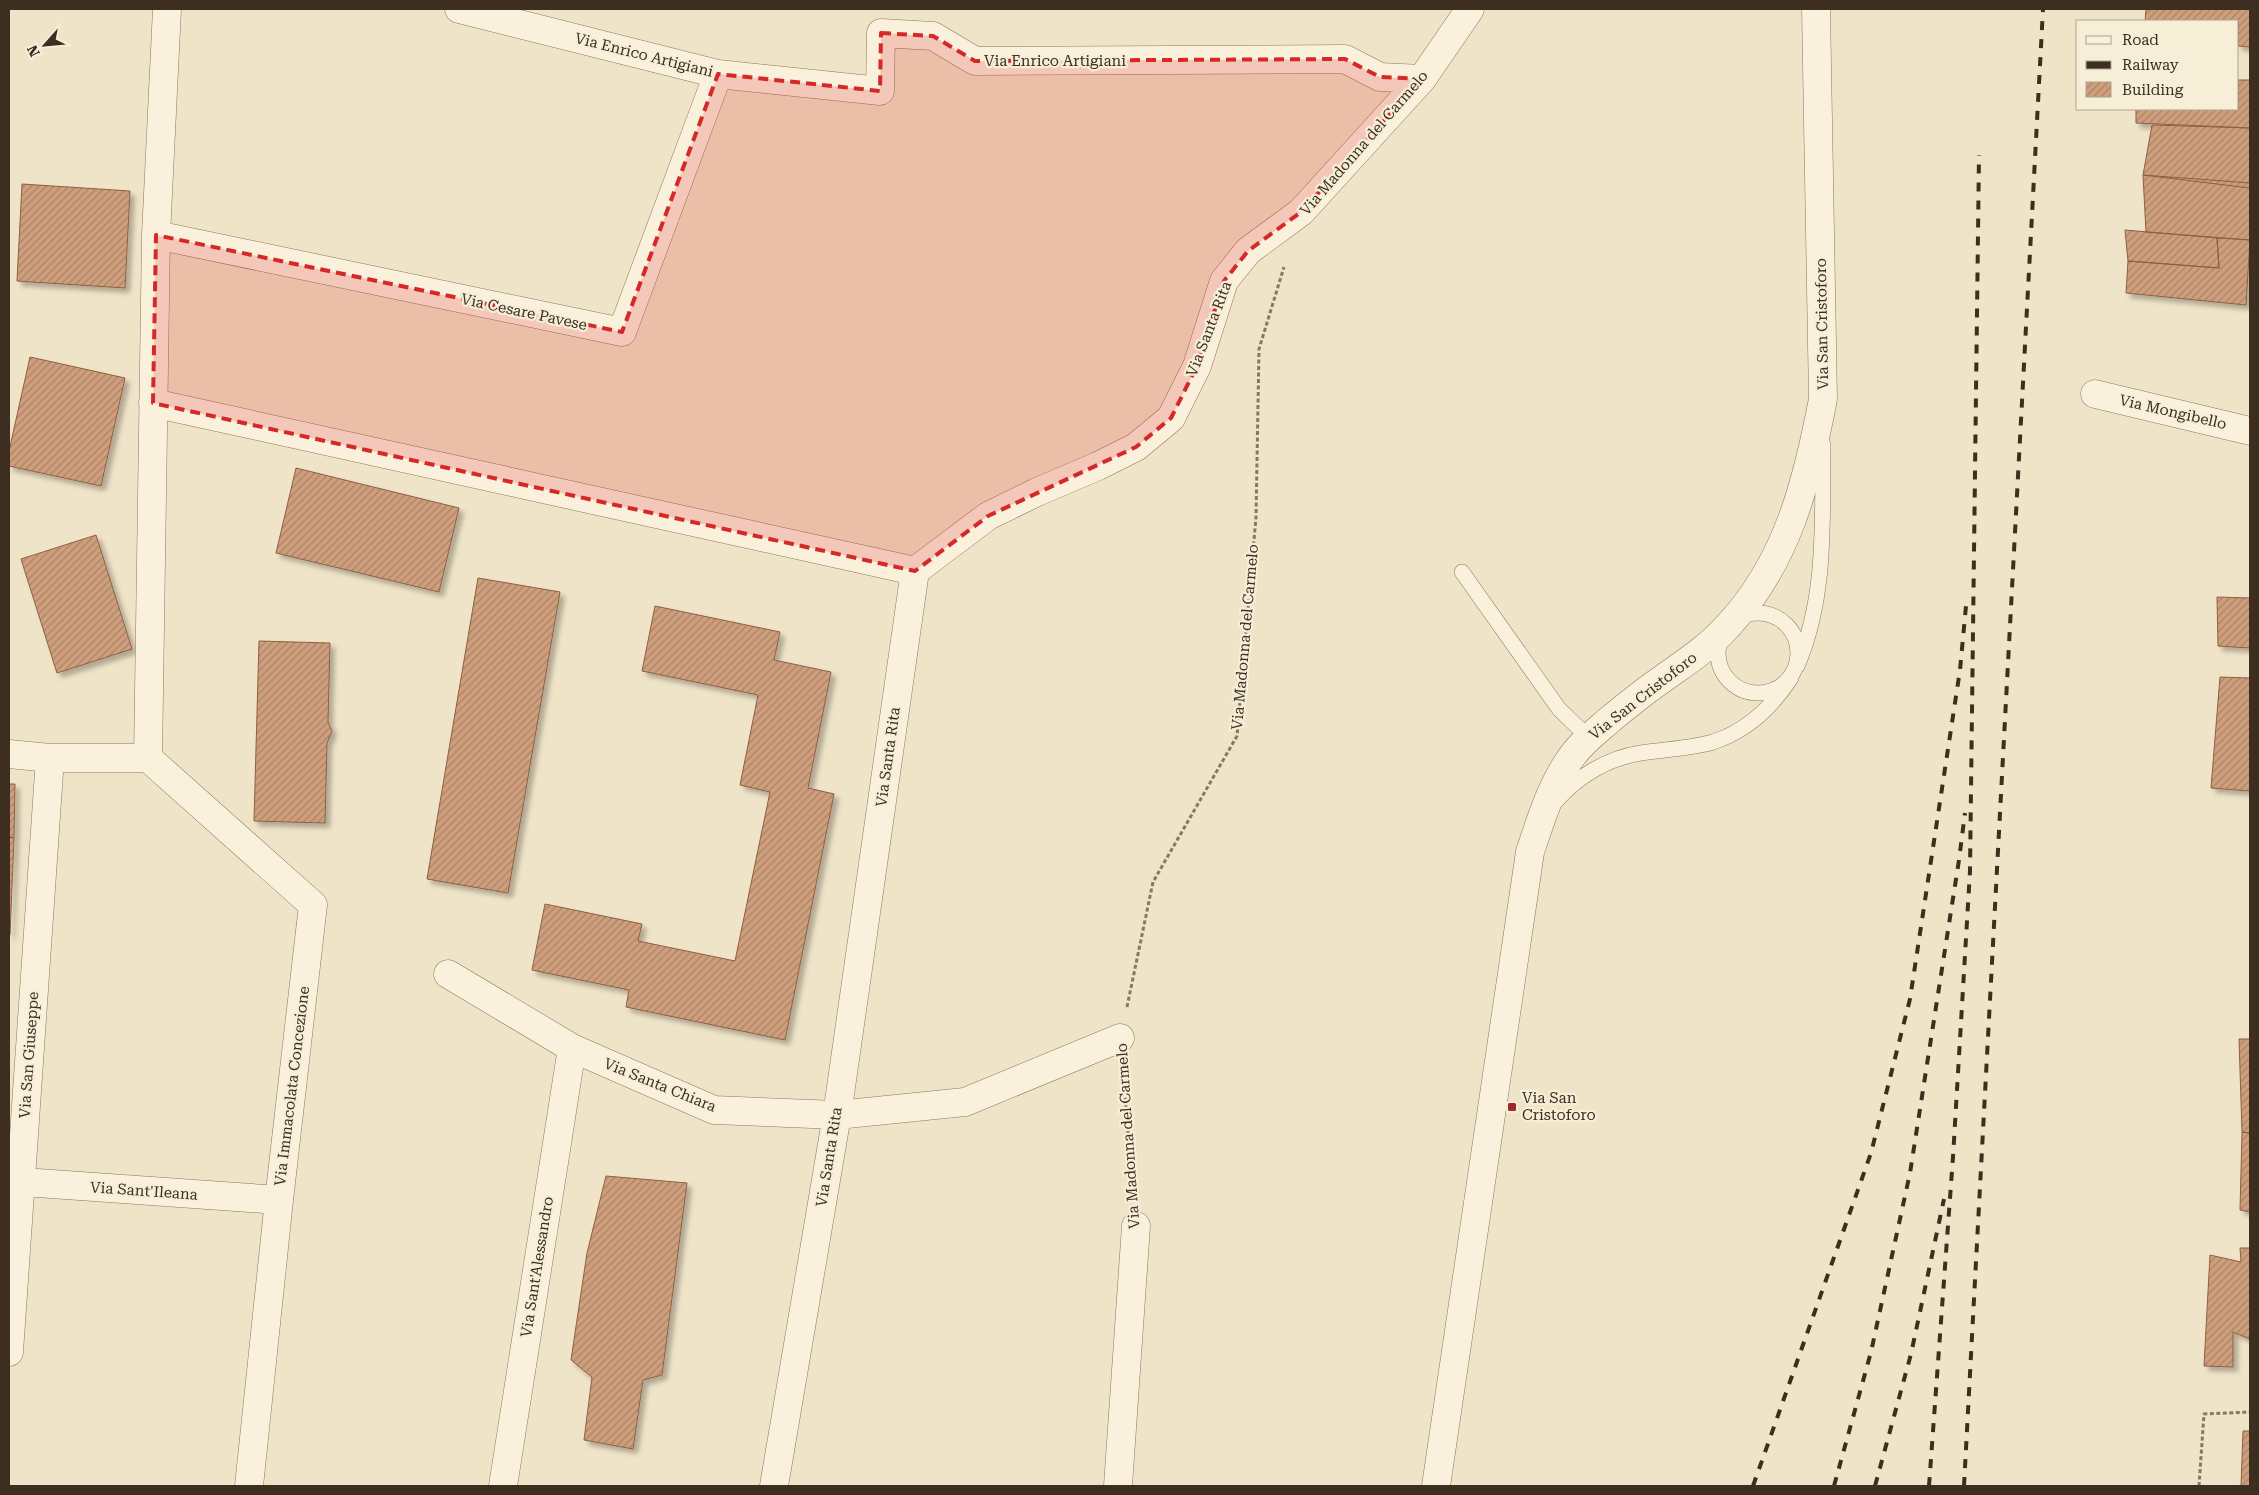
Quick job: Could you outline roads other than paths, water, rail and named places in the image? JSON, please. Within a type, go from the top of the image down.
[{"type":"street","points":[[9,754],[50,758],[148,758],[156,235],[167,9]]},
{"type":"street","name":"Via Enrico Artigiani","points":[[459,9],[718,74],[880,91],[881,21],[933,36],[975,62],[1345,59],[1380,77],[1422,79]]},
{"type":"street","name":"Via Madonna del Carmelo","points":[[1301,212],[1422,79],[1470,9]]},
{"type":"street","name":"Via San Cristoforo","points":[[1436,1486],[1530,852],[1540,822],[1568,762],[1588,738],[1643,693],[1701,651],[1725,629],[1746,605],[1764,578],[1785,539],[1799,504],[1812,456],[1823,399],[1816,9]]},
{"type":"street","name":"Via Cesare Pavese","points":[[156,235],[622,332],[718,74]]},
{"type":"street","name":"Via Santa Rita","points":[[774,1486],[836,1114],[915,571],[988,516],[1136,447],[1171,418],[1197,366],[1224,281],[1248,251],[1301,212]]},
{"type":"street","name":"Via Mongibello","points":[[2095,394],[2250,431]]},
{"type":"street","points":[[153,403],[915,571]]},
{"type":"street","name":"Via San Giuseppe","points":[[9,1352],[14,1182],[50,758]]},
{"type":"street","name":"Via Immacolata Concezione","points":[[148,758],[314,906],[279,1200],[249,1486]]},
{"type":"street","name":"Via Santa Chiara","points":[[448,974],[572,1048],[714,1110],[836,1114],[965,1102],[1120,1038]]},
{"type":"street","name":"Via Sant'Alessandro","points":[[503,1486],[572,1048]]},
{"type":"street","name":"Via Sant'Ileana","points":[[14,1182],[279,1200]]},
{"type":"street","name":"Via Madonna del Carmelo","points":[[1118,1486],[1136,1226]]},
{"type":"lane","points":[[1540,822],[1564,791],[1596,768],[1614,760],[1639,753],[1714,742],[1734,733],[1765,711],[1777,699],[1794,672],[1807,643],[1819,591],[1823,399]]},
{"type":"lane","points":[[1462,572],[1559,710],[1588,738]]},
{"type":"lane","points":[[1758,613],[1776,618],[1791,630],[1797,641],[1798,654],[1794,672],[1780,687],[1767,693],[1754,694],[1740,689],[1729,682],[1721,669],[1718,656],[1719,642],[1725,629],[1734,620],[1746,614],[1758,613]]},
{"type":"railway","points":[[1964,1486],[2043,9]]},
{"type":"railway","points":[[1929,1486],[1953,1157],[1970,871],[1979,155]]},
{"type":"railway","points":[[1753,1486],[1871,1153],[1910,999],[1960,670],[1966,606]]},
{"type":"railway","points":[[1834,1486],[1871,1352],[1910,1173],[1965,813]]},
{"type":"railway","points":[[1875,1486],[1911,1354],[1944,1199]]},
{"type":"place","name":"Via San Cristoforo","points":[[1512,1107]]}]
